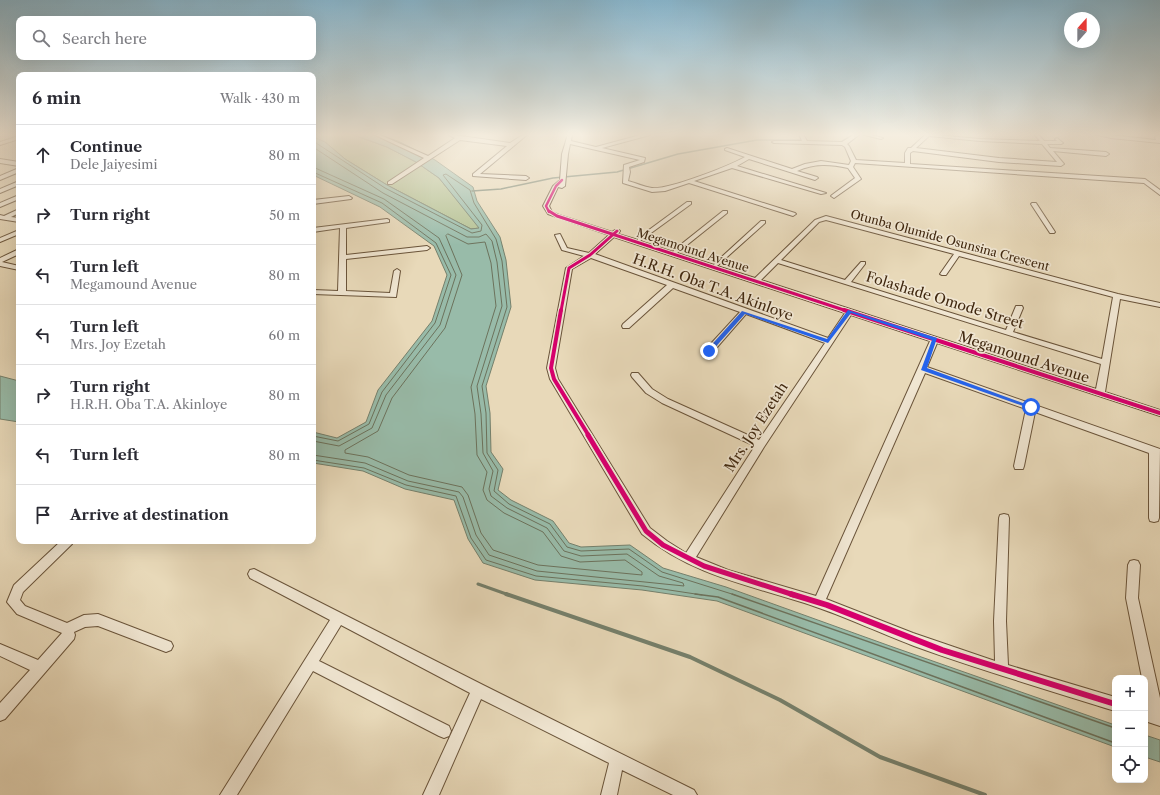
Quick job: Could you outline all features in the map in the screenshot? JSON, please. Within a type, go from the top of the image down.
[{"type":"street","points":[[0,178],[16,171]]},
{"type":"street","points":[[390,183],[408,171]]},
{"type":"street","points":[[480,171],[475,175],[526,178]]},
{"type":"street","name":"Megamound Avenue","points":[[563,171],[561,181],[546,206],[550,213],[615,233],[1160,413]]},
{"type":"street","points":[[627,171],[626,183],[652,190],[665,189],[718,171]]},
{"type":"street","points":[[749,171],[823,193]]},
{"type":"street","points":[[792,171],[815,178]]},
{"type":"street","points":[[834,196],[858,179],[858,177],[852,171]]},
{"type":"street","points":[[1001,171],[1145,182],[1160,193]]},
{"type":"street","points":[[1069,171],[1075,176]]},
{"type":"street","points":[[690,181],[793,214]]},
{"type":"street","points":[[0,191],[16,184]]},
{"type":"street","points":[[0,205],[16,198]]},
{"type":"street","points":[[316,202],[350,198]]},
{"type":"street","points":[[640,239],[689,203]]},
{"type":"street","points":[[1034,204],[1052,232]]},
{"type":"street","points":[[2,217],[16,212]]},
{"type":"street","points":[[676,251],[725,212]]},
{"type":"street","points":[[2,217],[16,219]]},
{"type":"street","name":"Otunba Olumide Osunsina Crescent","points":[[758,280],[817,221],[826,218],[1117,296],[1160,305]]},
{"type":"street","points":[[316,230],[387,221]]},
{"type":"street","points":[[717,264],[764,222]]},
{"type":"street","points":[[342,293],[343,226]]},
{"type":"street","points":[[0,240],[16,233]]},
{"type":"street","points":[[615,233],[590,255],[569,268],[551,368],[554,379],[646,531],[668,549],[701,566],[819,602],[885,629],[1002,669],[1112,703]]},
{"type":"street","name":"Megamound Avenue","points":[[615,233],[640,239],[717,264],[758,280]]},
{"type":"street","name":"H.R.H. Oba T.A. Akinloye","points":[[558,235],[564,249],[590,255],[671,286],[828,341]]},
{"type":"street","points":[[342,257],[427,248]]},
{"type":"street","points":[[0,261],[16,253]]},
{"type":"street","points":[[944,274],[958,253]]},
{"type":"street","name":"Folashade Omode Street","points":[[778,261],[1105,363]]},
{"type":"street","points":[[846,282],[863,263]]},
{"type":"street","points":[[0,264],[16,267]]},
{"type":"street","points":[[316,292],[393,295],[397,271]]},
{"type":"street","points":[[626,326],[671,286]]},
{"type":"street","points":[[1100,394],[1117,296]]},
{"type":"street","points":[[1008,333],[1019,308]]},
{"type":"street","name":"Mrs. Joy Ezetah","points":[[688,559],[828,341],[850,311]]},
{"type":"street","points":[[709,351],[744,312]]},
{"type":"street","points":[[819,602],[935,339]]},
{"type":"street","points":[[923,369],[1157,452],[1154,518]]},
{"type":"street","points":[[635,375],[649,391],[665,401],[761,445]]},
{"type":"street","points":[[1019,466],[1031,407]]},
{"type":"street","points":[[1002,669],[1000,621],[1004,518]]},
{"type":"street","points":[[0,714],[69,635],[67,629],[21,610],[13,602],[18,589],[65,544]]},
{"type":"street","points":[[1134,565],[1132,598],[1154,717]]},
{"type":"street","points":[[254,574],[338,619],[689,795]]},
{"type":"street","points":[[228,795],[338,619]]},
{"type":"street","points":[[67,629],[84,621],[98,620],[166,646]]},
{"type":"street","points":[[0,650],[41,668]]},
{"type":"street","points":[[310,662],[444,731]]},
{"type":"street","points":[[431,795],[478,690]]},
{"type":"street","points":[[609,795],[617,759]]},
{"type":"shaded area","points":[[365,171],[429,171],[439,178],[480,228],[471,229],[387,185]]},
{"type":"water","points":[[316,171],[365,171],[387,185],[471,229],[479,228],[439,178],[429,171],[451,171],[473,187],[477,201],[500,237],[506,260],[511,307],[486,386],[490,413],[491,452],[503,469],[498,490],[511,500],[553,521],[569,543],[581,547],[630,545],[663,568],[726,587],[1112,724],[1112,746],[717,601],[642,590],[535,580],[483,563],[468,539],[454,500],[405,489],[363,471],[316,463],[316,433],[337,438],[366,422],[378,390],[432,321],[447,275],[434,246],[380,207],[316,176]]},
{"type":"water","points":[[0,376],[16,380],[16,422],[0,419]]},
{"type":"water","points":[[1148,736],[1160,740],[1160,762],[1148,758]]},
{"type":"waterway","points":[[472,191],[501,189],[553,178],[620,171]]},
{"type":"waterway","points":[[478,584],[509,595]]},
{"type":"waterway","points":[[506,594],[690,657],[780,700],[880,757],[985,795]]},
{"type":"cycle path","points":[[562,180],[556,186],[546,206],[550,213],[557,216],[1160,413]]},
{"type":"cycle path","points":[[617,231],[590,255],[569,268],[551,368],[554,379],[646,531],[663,545],[683,556],[727,575],[818,602],[876,626],[942,650],[1112,703]]},
{"type":"route","points":[[709,351],[744,312],[828,341],[850,311],[935,339],[923,369],[1031,407]]}]
